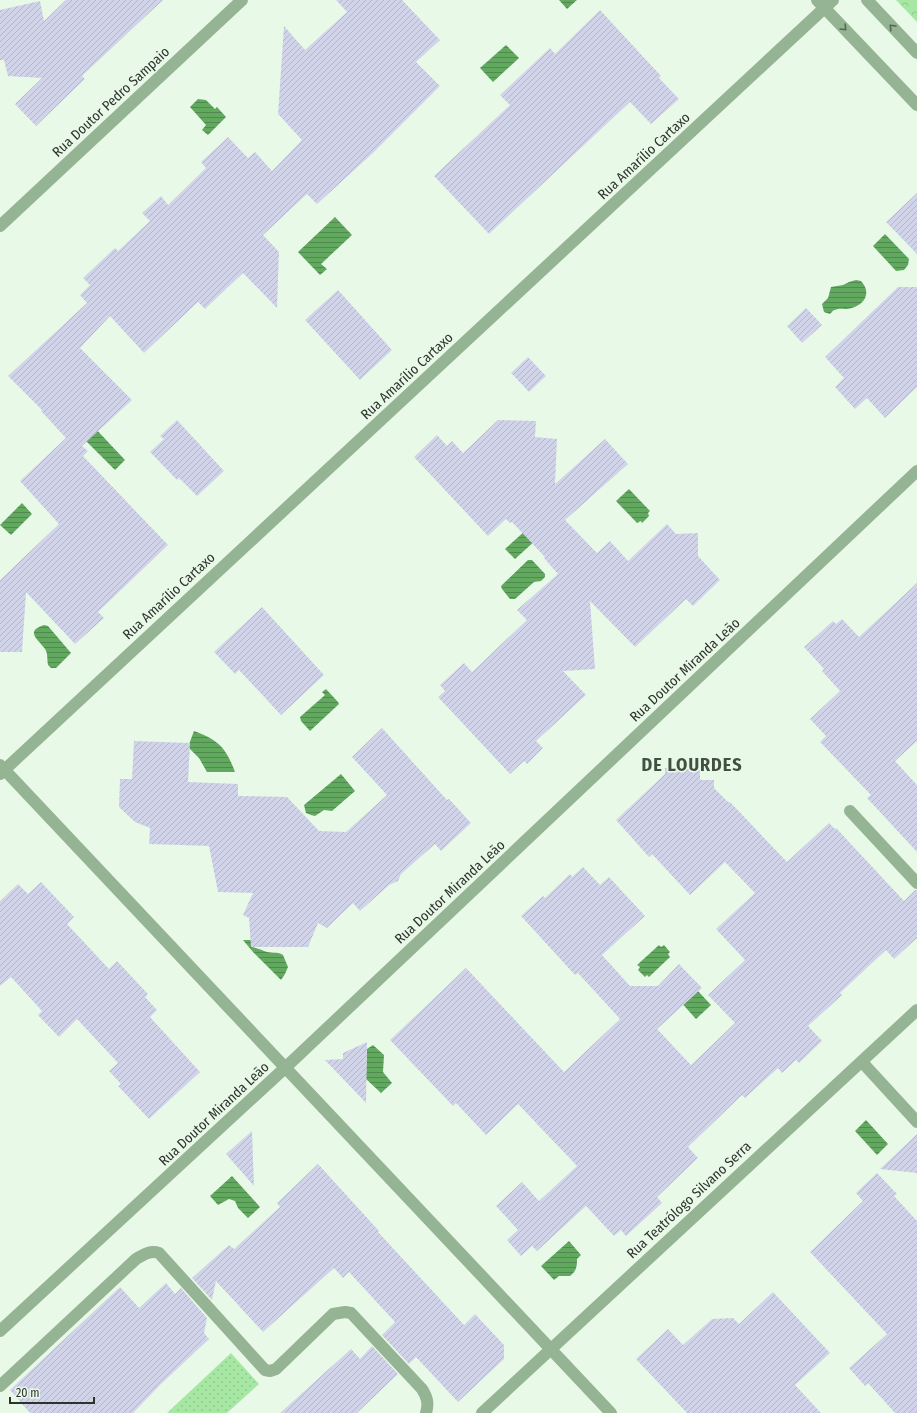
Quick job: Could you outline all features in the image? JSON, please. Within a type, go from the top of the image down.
[{"type":"street","name":"Rua Doutor Pedro Sampaio","points":[[0,226],[242,0]]},
{"type":"street","points":[[867,0],[917,53]]},
{"type":"street","points":[[825,3],[917,105]]},
{"type":"street","name":"Rua Amarílio Cartaxo","points":[[2,769],[825,3]]},
{"type":"street","name":"Rua Doutor Miranda Leão","points":[[0,1331],[286,1067],[917,472]]},
{"type":"street","points":[[2,769],[286,1067],[550,1349],[612,1413]]},
{"type":"street","points":[[850,811],[917,883]]},
{"type":"street","name":"Rua Teatrólogo Silvano Serra","points":[[482,1413],[917,1010]]},
{"type":"street","points":[[862,1062],[917,1122]]},
{"type":"street","points":[[0,1386],[136,1259],[148,1252],[156,1252],[159,1253],[265,1370],[270,1371],[276,1369],[333,1314],[345,1312],[351,1313],[422,1389],[427,1398],[428,1406],[426,1413]]},
{"type":"green space","points":[[896,0],[917,0],[917,22]]},
{"type":"green space","points":[[231,1353],[259,1384],[227,1413],[167,1413]]},
{"type":"shaded area","points":[[559,0],[577,0],[567,9]]},
{"type":"shaded area","points":[[506,45],[519,58],[493,82],[480,68]]},
{"type":"shaded area","points":[[198,99],[206,100],[215,109],[217,107],[226,117],[208,135],[202,130],[206,125],[190,107]]},
{"type":"shaded area","points":[[335,217],[352,235],[321,264],[327,269],[320,275],[298,252]]},
{"type":"shaded area","points":[[885,234],[909,259],[908,265],[904,270],[896,271],[873,246]]},
{"type":"shaded area","points":[[856,280],[861,281],[866,291],[866,295],[862,303],[853,308],[836,309],[830,314],[824,312],[822,304],[828,298],[831,287],[843,285]]},
{"type":"shaded area","points":[[93,426],[125,460],[115,470],[82,437]]},
{"type":"shaded area","points":[[629,489],[650,511],[648,513],[649,516],[642,523],[641,521],[637,523],[616,501]]},
{"type":"shaded area","points":[[22,503],[32,514],[11,535],[0,525]]},
{"type":"shaded area","points":[[537,520],[547,530],[515,559],[505,549]]},
{"type":"shaded area","points":[[528,560],[532,560],[545,574],[545,577],[541,581],[534,582],[515,599],[510,599],[501,586]]},
{"type":"shaded area","points":[[44,625],[48,626],[71,653],[56,668],[51,668],[48,665],[46,651],[34,633],[38,627]]},
{"type":"shaded area","points":[[326,689],[339,704],[310,731],[301,721],[300,717],[325,695],[322,692]]},
{"type":"shaded area","points":[[194,731],[210,738],[225,751],[235,772],[207,772],[199,758],[188,747]]},
{"type":"shaded area","points":[[341,774],[355,791],[332,811],[324,810],[315,816],[306,813],[304,805]]},
{"type":"shaded area","points":[[243,940],[251,940],[251,947],[266,952],[283,955],[288,967],[281,980],[253,952]]},
{"type":"shaded area","points":[[659,945],[661,947],[664,945],[670,952],[668,954],[670,957],[649,977],[647,975],[645,977],[638,970],[640,967],[637,965]]},
{"type":"shaded area","points":[[683,975],[711,1005],[696,1019],[669,989]]},
{"type":"shaded area","points":[[373,1045],[384,1055],[383,1072],[392,1083],[381,1093],[366,1079],[367,1049]]},
{"type":"shaded area","points":[[866,1120],[888,1144],[877,1155],[855,1131]]},
{"type":"shaded area","points":[[232,1176],[260,1207],[248,1218],[238,1208],[235,1201],[229,1199],[218,1205],[210,1196]]},
{"type":"shaded area","points":[[569,1241],[581,1255],[577,1259],[576,1269],[570,1276],[559,1276],[554,1280],[541,1266]]},
{"type":"building","points":[[66,0],[163,0],[82,76],[85,79],[36,126],[15,104],[42,78],[8,76],[4,60],[0,60],[0,10],[40,1],[44,21]]},
{"type":"building","points":[[336,0],[402,0],[440,40],[416,62],[440,86],[373,153],[317,204],[307,194],[263,235],[279,252],[277,308],[243,273],[205,309],[198,302],[144,353],[110,316],[80,348],[132,400],[82,446],[88,451],[83,456],[168,545],[98,612],[104,618],[75,644],[26,592],[22,652],[0,652],[0,580],[59,524],[20,481],[66,438],[41,411],[42,410],[8,376],[87,303],[80,295],[90,285],[83,278],[115,248],[118,251],[150,221],[142,213],[161,196],[168,205],[206,168],[201,162],[228,137],[248,158],[255,152],[272,171],[302,140],[278,114],[284,26],[305,50],[347,12]]},
{"type":"building","points":[[600,10],[661,76],[659,78],[679,99],[651,124],[630,102],[489,234],[434,176],[510,105],[500,95],[550,48],[555,54]]},
{"type":"building","points":[[917,193],[917,254],[886,222]]},
{"type":"building","points":[[898,287],[917,287],[917,387],[885,418],[867,398],[855,409],[835,387],[844,378],[825,357]]},
{"type":"building","points":[[338,290],[392,350],[360,380],[305,320]]},
{"type":"building","points":[[806,308],[822,325],[802,343],[787,326]]},
{"type":"building","points":[[528,357],[546,376],[529,392],[511,373]]},
{"type":"building","points":[[177,420],[224,471],[197,496],[179,478],[177,480],[150,452],[164,439],[160,436]]},
{"type":"building","points":[[498,420],[536,421],[535,437],[557,439],[555,484],[605,439],[628,464],[565,520],[597,553],[610,541],[628,561],[667,524],[676,534],[698,533],[698,556],[720,580],[693,606],[686,599],[635,647],[590,601],[595,669],[563,671],[586,695],[536,741],[543,748],[527,764],[524,761],[510,774],[438,697],[445,691],[440,685],[464,663],[472,672],[527,620],[517,610],[558,574],[544,558],[545,557],[512,522],[510,523],[506,519],[488,536],[414,457],[437,435],[447,446],[452,441],[463,453]]},
{"type":"building","points":[[917,583],[917,741],[895,761],[917,785],[917,852],[867,798],[871,795],[820,742],[826,736],[810,719],[840,691],[822,671],[824,669],[804,647],[833,621],[836,624],[842,619],[859,637]]},
{"type":"building","points":[[262,607],[324,675],[281,715],[239,670],[235,674],[214,652]]},
{"type":"building","points":[[382,728],[447,800],[449,799],[471,823],[441,851],[435,844],[401,874],[398,881],[389,885],[360,911],[353,903],[327,928],[318,923],[308,947],[251,947],[249,918],[243,915],[253,893],[218,892],[209,846],[149,844],[150,828],[135,822],[119,807],[120,779],[132,779],[134,741],[190,743],[188,782],[238,784],[238,796],[287,797],[319,831],[346,832],[387,795],[352,757]]},
{"type":"building","points":[[665,768],[700,769],[700,780],[714,780],[714,788],[728,802],[730,802],[787,862],[829,823],[835,829],[836,828],[904,901],[915,890],[917,890],[917,938],[894,959],[886,950],[840,993],[842,995],[808,1026],[822,1041],[799,1063],[796,1060],[782,1073],[778,1068],[745,1098],[742,1095],[688,1147],[698,1158],[657,1197],[662,1203],[626,1236],[621,1230],[614,1236],[586,1206],[537,1251],[532,1246],[521,1256],[507,1240],[518,1230],[496,1206],[522,1182],[539,1201],[577,1166],[518,1104],[486,1135],[456,1103],[453,1106],[390,1040],[466,968],[564,1072],[620,1019],[578,973],[575,975],[521,916],[543,896],[545,898],[570,874],[572,877],[583,867],[600,885],[609,877],[645,916],[602,955],[630,986],[658,986],[679,964],[702,988],[657,1029],[691,1065],[735,1023],[708,995],[745,960],[716,929],[755,893],[725,862],[690,895],[652,854],[649,857],[616,820],[665,774]]},
{"type":"building","points":[[41,882],[74,917],[67,924],[109,969],[117,961],[148,994],[145,997],[157,1010],[150,1017],[200,1072],[149,1119],[118,1086],[121,1084],[109,1071],[118,1063],[77,1019],[59,1037],[38,1015],[42,1011],[11,977],[0,986],[0,901],[18,884],[28,894]]},
{"type":"building","points":[[367,1042],[366,1103],[325,1060],[343,1059],[343,1053]]},
{"type":"building","points":[[252,1131],[254,1186],[226,1154]]},
{"type":"building","points":[[917,1134],[917,1173],[880,1169]]},
{"type":"building","points":[[318,1164],[379,1231],[378,1232],[464,1325],[475,1314],[504,1345],[504,1359],[458,1402],[416,1357],[409,1364],[382,1335],[395,1322],[349,1272],[343,1278],[334,1268],[263,1332],[216,1281],[212,1300],[192,1278],[229,1245],[234,1249],[280,1207],[277,1203]]},
{"type":"building","points":[[877,1173],[897,1194],[894,1196],[917,1221],[917,1413],[895,1413],[868,1383],[865,1386],[849,1368],[887,1334],[810,1252],[863,1201],[856,1193]]},
{"type":"building","points":[[166,1283],[175,1294],[181,1288],[207,1318],[204,1333],[209,1339],[161,1384],[133,1413],[30,1413],[10,1390],[120,1287],[139,1308]]},
{"type":"building","points":[[773,1292],[830,1353],[795,1385],[821,1413],[687,1413],[636,1359],[668,1329],[683,1345],[712,1319],[733,1318],[739,1324]]},
{"type":"building","points":[[372,1346],[398,1374],[357,1413],[280,1413],[351,1349],[360,1359]]},
{"type":"district","name":"DE LOURDES","points":[[692,765]]}]
